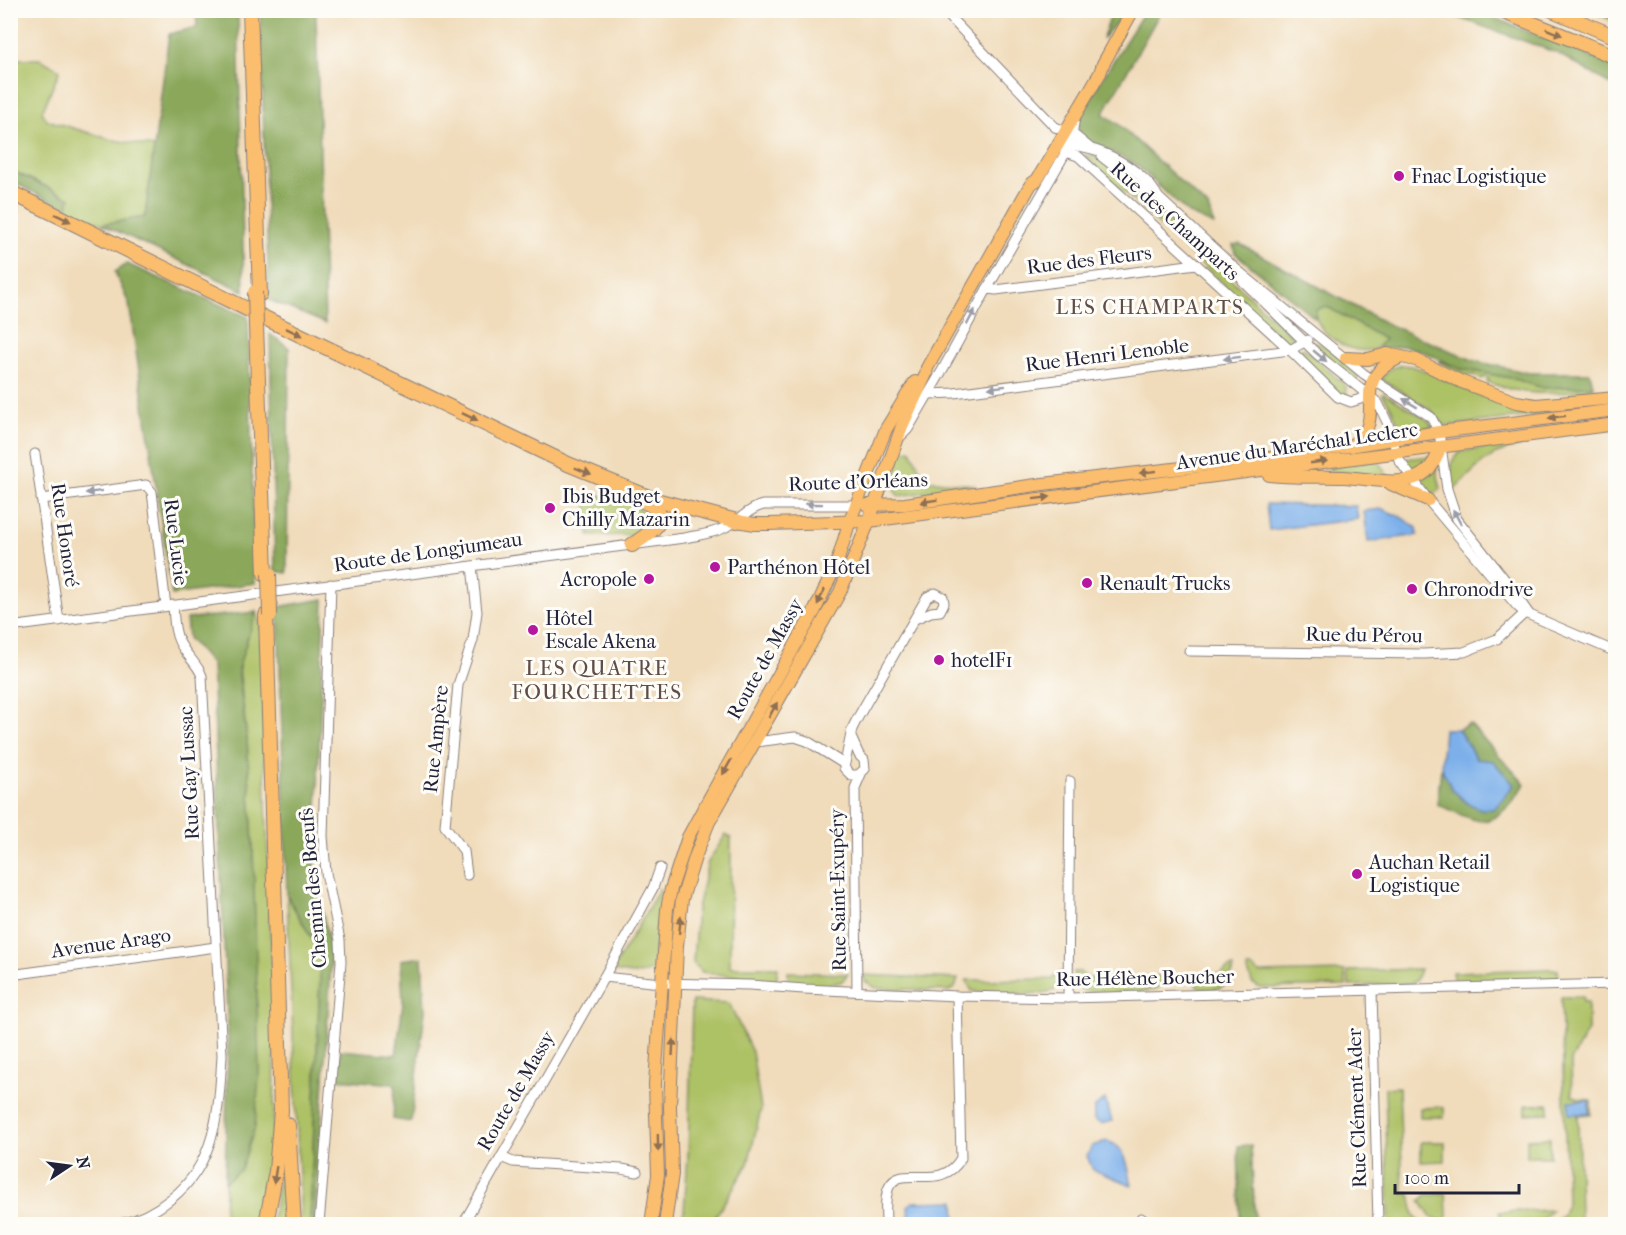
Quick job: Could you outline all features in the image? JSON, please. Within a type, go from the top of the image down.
[{"type":"highway","points":[[248,10],[267,574],[281,1110],[276,1171],[266,1224]]},
{"type":"highway","points":[[1499,10],[1616,57]]},
{"type":"highway","points":[[1552,10],[1616,37]]},
{"type":"highway","points":[[10,192],[568,464],[656,500],[738,521]]},
{"type":"highway","points":[[632,545],[654,531],[658,518],[653,506],[639,500],[633,492]]},
{"type":"highway","points":[[268,615],[285,1075],[294,1224]]},
{"type":"main road","points":[[1032,184],[1032,177],[1065,132],[1100,73],[1133,10]]},
{"type":"main road","points":[[927,368],[1032,184],[1063,149],[1065,132],[1096,71],[1103,64]]},
{"type":"main road","points":[[1346,358],[1368,359],[1387,354],[1416,360],[1462,382],[1516,402],[1536,405],[1616,398]]},
{"type":"main road","points":[[1352,446],[1367,428],[1371,413],[1370,396],[1373,381],[1382,366],[1402,357]]},
{"type":"main road","name":"Route de Massy","points":[[665,1224],[672,1174],[670,1106],[682,899],[709,822],[840,592],[869,521],[897,440],[927,368]]},
{"type":"main road","name":"Route de Massy","points":[[651,1224],[658,1175],[655,1084],[661,983],[667,909],[671,889],[688,837],[815,610],[837,562],[849,523],[886,429],[922,371],[927,368]]},
{"type":"main road","name":"Avenue du Maréchal Leclerc","points":[[984,499],[1439,432],[1616,410]]},
{"type":"main road","name":"Avenue du Maréchal Leclerc","points":[[984,499],[1253,472],[1616,424]]},
{"type":"main road","points":[[1390,483],[1412,479],[1433,464],[1440,447]]},
{"type":"main road","points":[[1253,472],[1278,476],[1346,477],[1390,483],[1428,500]]},
{"type":"main road","name":"Route d'Orléans","points":[[856,505],[984,499]]},
{"type":"main road","name":"Route d'Orléans","points":[[849,523],[984,499]]},
{"type":"main road","name":"Route de Longjumeau","points":[[738,521],[755,524],[849,523]]},
{"type":"street","name":"Rue des Champarts","points":[[943,10],[1065,132],[1093,150]]},
{"type":"street","name":"Rue des Champarts","points":[[1063,149],[1102,152],[1129,167],[1236,269],[1245,274],[1373,381],[1427,414],[1434,421],[1439,432]]},
{"type":"street","name":"Rue des Champarts","points":[[1063,149],[1078,156],[1290,350],[1338,397],[1351,402],[1370,396]]},
{"type":"street","name":"Route de Massy","points":[[897,440],[908,429],[944,369],[1063,149]]},
{"type":"street","name":"Rue des Fleurs","points":[[987,289],[996,290],[1196,264]]},
{"type":"street","name":"Rue des Champarts","points":[[1236,269],[1243,281],[1305,342],[1357,388],[1378,403],[1393,439]]},
{"type":"street","points":[[1290,350],[1305,342],[1320,338]]},
{"type":"street","name":"Rue Henri Lenoble","points":[[929,394],[1290,350]]},
{"type":"street","points":[[1439,432],[1448,494],[1457,519],[1506,581],[1527,614]]},
{"type":"street","points":[[1393,439],[1395,453],[1412,479],[1511,600],[1527,614],[1616,652]]},
{"type":"street","name":"Rue Honoré","points":[[35,454],[59,621]]},
{"type":"street","name":"Rue Lucie","points":[[41,499],[146,485],[152,492],[169,606]]},
{"type":"street","name":"Route d'Orléans","points":[[738,521],[750,510],[763,505],[856,505]]},
{"type":"street","name":"Route de Longjumeau","points":[[10,627],[632,545],[712,533],[738,521]]},
{"type":"street","name":"Rue Ampère","points":[[467,875],[464,851],[445,826],[458,685],[472,640],[477,612],[472,566]]},
{"type":"street","name":"Chemin des Bœufs","points":[[319,1224],[341,962],[340,940],[326,873],[323,827],[331,584]]},
{"type":"street","points":[[846,765],[857,719],[926,599],[935,593],[944,600],[944,606],[940,611],[915,619]]},
{"type":"street","points":[[926,599],[927,608],[931,612]]},
{"type":"street","name":"Rue Gay Lussac","points":[[120,1224],[145,1216],[191,1180],[209,1149],[219,1101],[222,1055],[202,676],[199,668],[181,647],[169,606]]},
{"type":"street","name":"Rue du Pérou","points":[[1189,651],[1424,654],[1464,652],[1497,639],[1527,614]]},
{"type":"street","points":[[756,742],[795,736],[846,765],[854,776],[861,774],[865,769],[865,763],[851,737]]},
{"type":"street","points":[[846,765],[851,755],[860,755]]},
{"type":"street","name":"Rue Saint-Exupéry","points":[[846,765],[855,788],[857,991]]},
{"type":"street","name":"Rue Saint-Exupéry","points":[[855,788],[861,774]]},
{"type":"street","points":[[1068,998],[1070,781]]},
{"type":"street","name":"Route de Massy","points":[[463,1224],[604,977],[653,888],[660,868]]},
{"type":"street","name":"Avenue Arago","points":[[10,975],[216,947]]},
{"type":"street","points":[[604,977],[676,984]]},
{"type":"street","name":"Rue Hélène Boucher","points":[[676,984],[731,984],[957,996],[1068,998],[1616,984]]},
{"type":"street","name":"Rue Clément Ader","points":[[1372,990],[1378,1224]]},
{"type":"street","points":[[886,1224],[886,1196],[889,1185],[905,1177],[939,1177],[951,1172],[961,1158],[957,996]]},
{"type":"street","points":[[501,1157],[513,1162],[637,1172]]},
{"type":"green space","points":[[1113,10],[1124,11],[1102,39]]},
{"type":"green space","points":[[196,11],[238,11],[244,291],[102,224],[145,217],[169,34],[197,27]]},
{"type":"green space","points":[[260,11],[319,11],[316,15],[325,323],[269,300]]},
{"type":"green space","points":[[1161,11],[1103,114],[1116,122],[1208,207],[1214,225],[1189,214],[1134,163],[1087,141],[1079,133],[1078,122],[1083,109],[1144,12]]},
{"type":"green space","points":[[1440,11],[1478,11],[1615,67],[1615,87],[1557,53]]},
{"type":"green space","points":[[1589,11],[1615,11],[1615,21]]},
{"type":"green space","points":[[10,59],[40,59],[60,70],[42,112],[47,120],[109,139],[154,147],[145,217],[102,224],[67,209],[70,198],[11,170]]},
{"type":"green space","points":[[1085,154],[1090,157],[1092,155],[1109,165],[1297,341],[1287,343]]},
{"type":"green space","points":[[10,170],[70,198],[67,209],[11,181]]},
{"type":"green space","points":[[1240,244],[1387,324],[1475,361],[1529,373],[1590,373],[1593,386],[1543,388],[1511,378],[1461,369],[1424,352],[1404,346],[1383,349],[1378,347],[1384,339],[1326,306],[1316,310],[1315,318],[1235,253],[1233,245]]},
{"type":"green space","points":[[127,264],[248,317],[255,583],[172,595],[129,304],[115,272]]},
{"type":"green space","points":[[1326,306],[1385,339],[1377,348],[1365,351],[1355,350],[1336,341],[1327,335],[1316,319],[1315,310]]},
{"type":"green space","points":[[270,334],[289,348],[287,573],[275,571]]},
{"type":"green space","points":[[1311,342],[1332,350],[1359,377],[1356,380]]},
{"type":"green space","points":[[1304,348],[1346,386],[1347,398],[1342,397],[1298,354],[1299,350]]},
{"type":"green space","points":[[1441,361],[1461,369],[1511,378],[1543,388],[1593,386],[1590,390],[1550,393],[1514,390],[1487,382],[1489,379],[1484,377],[1482,379],[1473,375],[1467,376],[1438,362]]},
{"type":"green space","points":[[1403,365],[1423,370],[1493,400],[1519,407],[1546,410],[1547,414],[1445,426],[1431,410],[1381,379],[1391,368]]},
{"type":"green space","points":[[1384,393],[1428,420],[1433,427],[1402,433],[1391,407],[1382,394]]},
{"type":"green space","points":[[1521,442],[1520,446],[1498,453],[1483,462],[1453,491],[1452,465],[1460,452]]},
{"type":"green space","points":[[911,450],[925,480],[975,485],[899,496],[892,486],[893,470],[899,452]]},
{"type":"green space","points":[[1432,456],[1430,463],[1414,473],[1403,459]]},
{"type":"green space","points":[[1377,460],[1388,476],[1328,470],[1330,467]]},
{"type":"green space","points":[[1436,467],[1441,489],[1432,495],[1420,482]]},
{"type":"green space","points":[[586,492],[630,503],[645,513],[645,531],[632,535],[589,536]]},
{"type":"green space","points":[[324,599],[315,872],[332,950],[315,1224],[310,1224],[321,954],[287,896],[278,607]]},
{"type":"green space","points":[[256,612],[260,624],[275,1087],[271,1156],[258,1224],[224,1224],[225,1182],[241,1169],[253,845],[247,740],[239,665]]},
{"type":"green space","points":[[256,612],[238,669],[247,740],[253,845],[259,1075],[255,1127],[241,1169],[225,1182],[228,1037],[212,665],[188,638],[186,619]]},
{"type":"green space","points":[[1470,724],[1525,784],[1501,813],[1482,821],[1466,817],[1437,804],[1441,768],[1452,789],[1467,803],[1476,759],[1458,729]]},
{"type":"green space","points":[[726,834],[731,838],[730,967],[778,967],[776,982],[702,972],[693,963],[697,908],[708,862]]},
{"type":"green space","points":[[660,888],[653,969],[639,974],[612,971]]},
{"type":"green space","points":[[287,896],[321,954],[310,1224],[301,1224]]},
{"type":"green space","points":[[422,957],[425,1011],[411,1122],[393,1119],[395,1084],[338,1079],[340,1050],[396,1055],[403,1003],[401,960]]},
{"type":"green space","points":[[1233,967],[1227,983],[1213,990],[1201,989],[1196,984],[1193,975],[1221,974]]},
{"type":"green space","points":[[1247,968],[1252,968],[1259,973],[1345,971],[1346,986],[1260,988],[1252,983]]},
{"type":"green space","points":[[1420,969],[1416,980],[1410,984],[1349,986],[1348,971]]},
{"type":"green space","points":[[1558,970],[1559,980],[1461,983],[1453,978],[1452,972]]},
{"type":"green space","points":[[788,972],[848,974],[841,982],[828,986],[791,984],[788,980]]},
{"type":"green space","points":[[1062,972],[1061,982],[1056,989],[1041,993],[972,991],[966,980],[1052,979]]},
{"type":"green space","points":[[1073,972],[1080,972],[1087,978],[1163,976],[1161,985],[1152,990],[1095,993],[1081,989],[1074,979]]},
{"type":"green space","points":[[862,975],[958,979],[955,988],[949,991],[876,988],[865,981]]},
{"type":"green space","points":[[1561,997],[1583,997],[1583,1002],[1588,1002],[1588,1030],[1571,1061],[1572,1095],[1579,1099],[1591,1100],[1591,1115],[1578,1116],[1580,1224],[1552,1224],[1563,1215],[1567,1200]]},
{"type":"green space","points":[[692,1001],[729,1003],[752,1052],[761,1109],[748,1164],[711,1224],[679,1224],[684,1211],[688,1157]]},
{"type":"green space","points":[[1399,1087],[1403,1194],[1410,1194],[1414,1214],[1421,1224],[1389,1224],[1385,1088]]},
{"type":"green space","points":[[1549,1104],[1549,1113],[1526,1114],[1526,1105]]},
{"type":"green space","points":[[1444,1107],[1444,1117],[1420,1117],[1420,1108]]},
{"type":"green space","points":[[1550,1138],[1550,1157],[1527,1157],[1527,1139]]},
{"type":"green space","points":[[1421,1142],[1445,1142],[1445,1161],[1421,1162]]},
{"type":"green space","points":[[1251,1145],[1255,1219],[1240,1220],[1238,1146]]},
{"type":"green space","points":[[284,1155],[291,1224],[271,1224]]},
{"type":"green space","points":[[1446,1194],[1447,1216],[1444,1222],[1430,1216],[1420,1201],[1426,1195]]},
{"type":"green space","points":[[1552,1210],[1539,1222],[1506,1222],[1501,1220],[1499,1212]]},
{"type":"water","points":[[1266,504],[1356,506],[1358,519],[1269,530]]},
{"type":"water","points":[[1382,509],[1399,516],[1417,528],[1418,535],[1368,542],[1364,511]]},
{"type":"water","points":[[1444,729],[1458,729],[1476,759],[1493,761],[1514,785],[1494,809],[1481,809],[1467,803],[1452,789],[1441,768]]},
{"type":"water","points":[[1105,1099],[1112,1121],[1101,1124],[1094,1120],[1094,1108]]},
{"type":"water","points":[[1569,1101],[1589,1101],[1589,1114],[1569,1114]]},
{"type":"water","points":[[1107,1141],[1119,1148],[1126,1158],[1132,1185],[1093,1170],[1087,1156],[1092,1146]]},
{"type":"water","points":[[955,1201],[956,1224],[910,1224],[908,1206],[913,1202]]},
{"type":"place","name":"Fnac Logistique","points":[[1399,176]]},
{"type":"place","name":"Ibis Budget Chilly Mazarin","points":[[550,508]]},
{"type":"place","name":"Parthénon Hôtel","points":[[715,567]]},
{"type":"place","name":"Acropole","points":[[649,579]]},
{"type":"place","name":"Renault Trucks","points":[[1087,583]]},
{"type":"place","name":"Chronodrive","points":[[1412,589]]},
{"type":"place","name":"Hôtel Escale Akena","points":[[533,630]]},
{"type":"place","name":"hotelF1","points":[[939,660]]},
{"type":"place","name":"Auchan Retail Logistique","points":[[1357,874]]},
{"type":"district","name":"LES CHAMPARTS","points":[[1150,307]]},
{"type":"district","name":"LES QUATRE FOURCHETTES","points":[[597,680]]}]
